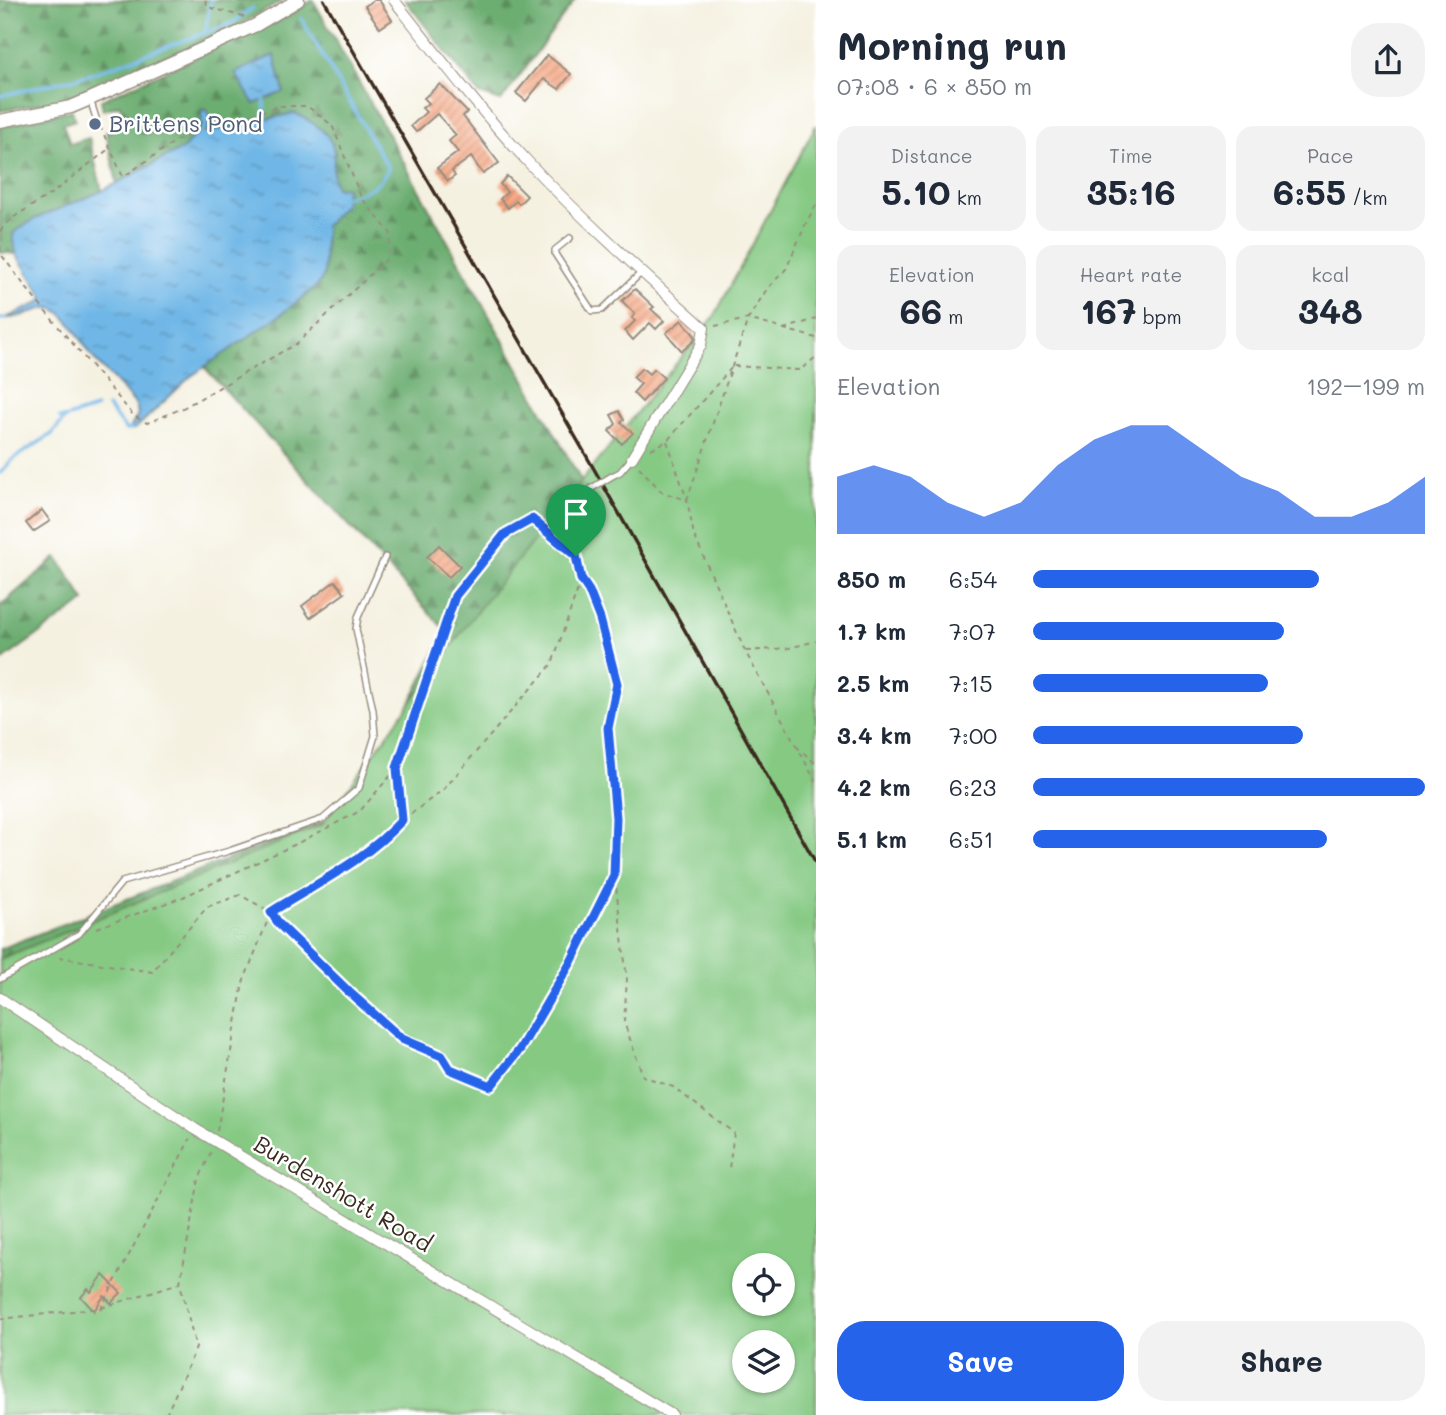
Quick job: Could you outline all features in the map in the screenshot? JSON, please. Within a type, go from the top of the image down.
[{"type":"street","points":[[0,121],[71,107],[256,25],[298,0]]},
{"type":"street","points":[[394,0],[472,99],[531,164],[704,328],[701,345],[632,458]]},
{"type":"street","name":"Burdenshott Road","points":[[0,998],[195,1129],[672,1415]]},
{"type":"lane","points":[[90,99],[96,118]]},
{"type":"lane","points":[[570,238],[555,250],[555,254],[592,311],[602,310],[642,272]]},
{"type":"lane","points":[[576,556],[569,531],[592,488],[620,472],[632,458]]},
{"type":"lane","points":[[0,979],[79,934],[122,882],[229,851],[323,819],[359,788],[375,736],[373,710],[356,629],[358,617],[385,557]]},
{"type":"path","points":[[205,0],[208,7],[240,14]]},
{"type":"path","points":[[96,118],[124,177],[177,140],[208,127],[280,106],[307,106],[332,125],[361,197],[391,234],[388,258],[296,344],[183,408],[148,424],[134,416],[34,298],[0,253],[0,231],[11,219],[52,193],[110,148]]},
{"type":"path","points":[[687,500],[734,366],[747,319],[767,289],[786,269],[816,205]]},
{"type":"path","points":[[704,328],[747,319],[816,338]]},
{"type":"path","points":[[783,329],[816,319]]},
{"type":"path","points":[[734,366],[800,370],[816,357]]},
{"type":"path","points":[[687,500],[662,492],[632,458],[667,441],[734,366]]},
{"type":"path","points":[[667,441],[687,500],[694,535],[745,651],[816,782]]},
{"type":"path","points":[[79,934],[183,897],[360,811],[397,768],[455,596],[505,534],[532,519],[576,556],[581,579],[600,619],[617,684],[608,728],[616,818],[614,876],[627,979],[624,1022],[643,1076],[673,1087],[734,1133],[729,1168]]},
{"type":"path","points":[[166,1415],[196,1348],[180,1283],[199,1179],[216,1140],[243,983],[271,912],[347,865],[390,834],[402,820],[444,789],[552,664],[581,579]]},
{"type":"path","points":[[745,651],[789,648],[816,641]]},
{"type":"path","points":[[795,745],[816,764]]},
{"type":"path","points":[[397,768],[402,820]]},
{"type":"path","points":[[43,953],[81,962],[152,972],[207,907],[240,895],[271,912],[279,924],[349,992],[402,1039],[442,1056],[450,1069],[491,1086],[527,1039],[571,962],[614,876]]},
{"type":"path","points":[[101,1308],[195,1129]]},
{"type":"path","points":[[0,1319],[101,1308],[180,1283]]},
{"type":"green space","points":[[0,0],[284,0],[236,27],[66,99],[0,111]]},
{"type":"green space","points":[[313,0],[689,674],[0,994],[0,949],[358,808],[446,631],[204,367],[282,313],[324,275],[325,226],[345,204],[346,188],[336,188],[331,175],[335,152],[295,113],[205,132],[184,148],[117,183],[106,132],[126,125],[120,105],[103,110],[101,100],[291,14]]},
{"type":"green space","points":[[405,0],[575,0],[501,101],[479,94]]},
{"type":"green space","points":[[72,110],[75,120],[63,124],[70,144],[89,138],[102,191],[35,219],[13,233],[16,254],[0,252],[0,127]]},
{"type":"green space","points":[[816,125],[816,1415],[0,1415],[0,959],[322,825],[477,611],[714,317]]},
{"type":"green space","points":[[57,557],[85,601],[0,662],[0,606]]},
{"type":"water","points":[[274,55],[284,92],[254,104],[235,73]]},
{"type":"water","name":"Brittens Pond","points":[[206,109],[211,120],[206,132],[295,113],[315,124],[331,141],[336,188],[346,187],[345,204],[325,226],[324,275],[317,286],[190,377],[135,429],[130,429],[138,414],[136,405],[95,360],[62,314],[49,308],[6,318],[44,298],[16,254],[13,233],[35,219],[102,191],[184,148],[202,126],[201,111]]},
{"type":"building","points":[[379,0],[392,20],[380,28],[365,6]]},
{"type":"building","points":[[547,55],[571,74],[559,89],[544,79],[526,101],[516,93]]},
{"type":"building","points":[[440,84],[467,112],[463,116],[499,163],[483,174],[471,157],[452,171],[455,176],[448,181],[437,168],[458,152],[449,141],[456,135],[437,114],[416,132],[411,126],[426,112],[422,108],[429,103],[424,98]]},
{"type":"building","points":[[507,176],[527,196],[519,204],[516,201],[508,208],[500,199],[507,192],[500,184]]},
{"type":"building","points":[[635,289],[664,321],[656,329],[650,323],[633,340],[625,331],[635,321],[632,318],[635,314],[622,301]]},
{"type":"building","points":[[682,320],[695,336],[694,341],[682,351],[666,333]]},
{"type":"building","points":[[642,368],[649,374],[654,369],[664,378],[642,402],[633,393],[641,384],[633,377]]},
{"type":"building","points":[[619,411],[624,420],[621,422],[633,433],[622,444],[609,431],[616,424],[611,415]]},
{"type":"building","points":[[42,510],[50,521],[33,532],[26,523]]},
{"type":"building","points":[[439,545],[460,566],[449,577],[427,557]]},
{"type":"building","points":[[335,581],[345,593],[310,618],[302,606]]},
{"type":"building","points":[[103,1275],[121,1293],[111,1303],[104,1296],[94,1311],[81,1297],[88,1289],[91,1292]]},
{"type":"waterway","points":[[205,32],[211,0]]},
{"type":"waterway","points":[[0,96],[88,75],[232,23],[253,8]]},
{"type":"waterway","points":[[301,18],[388,168],[376,184],[343,198]]},
{"type":"waterway","points":[[264,98],[266,122]]},
{"type":"waterway","points":[[0,319],[6,318]]},
{"type":"waterway","points":[[108,407],[126,430],[132,429]]},
{"type":"waterway","points":[[60,418],[96,408]]},
{"type":"waterway","points":[[0,473],[13,459],[52,434],[65,418]]},
{"type":"railway","points":[[324,0],[594,469],[816,863]]},
{"type":"place","name":"Brittens Pond","points":[[95,124]]},
{"type":"route","points":[[532,519],[576,556],[581,579],[600,619],[617,684],[608,728],[616,818],[614,876],[571,962],[520,1049],[491,1086],[450,1069],[442,1056],[402,1039],[349,992],[279,924],[271,912],[347,865],[390,834],[402,820],[397,768],[455,596],[505,534],[532,519]]}]
